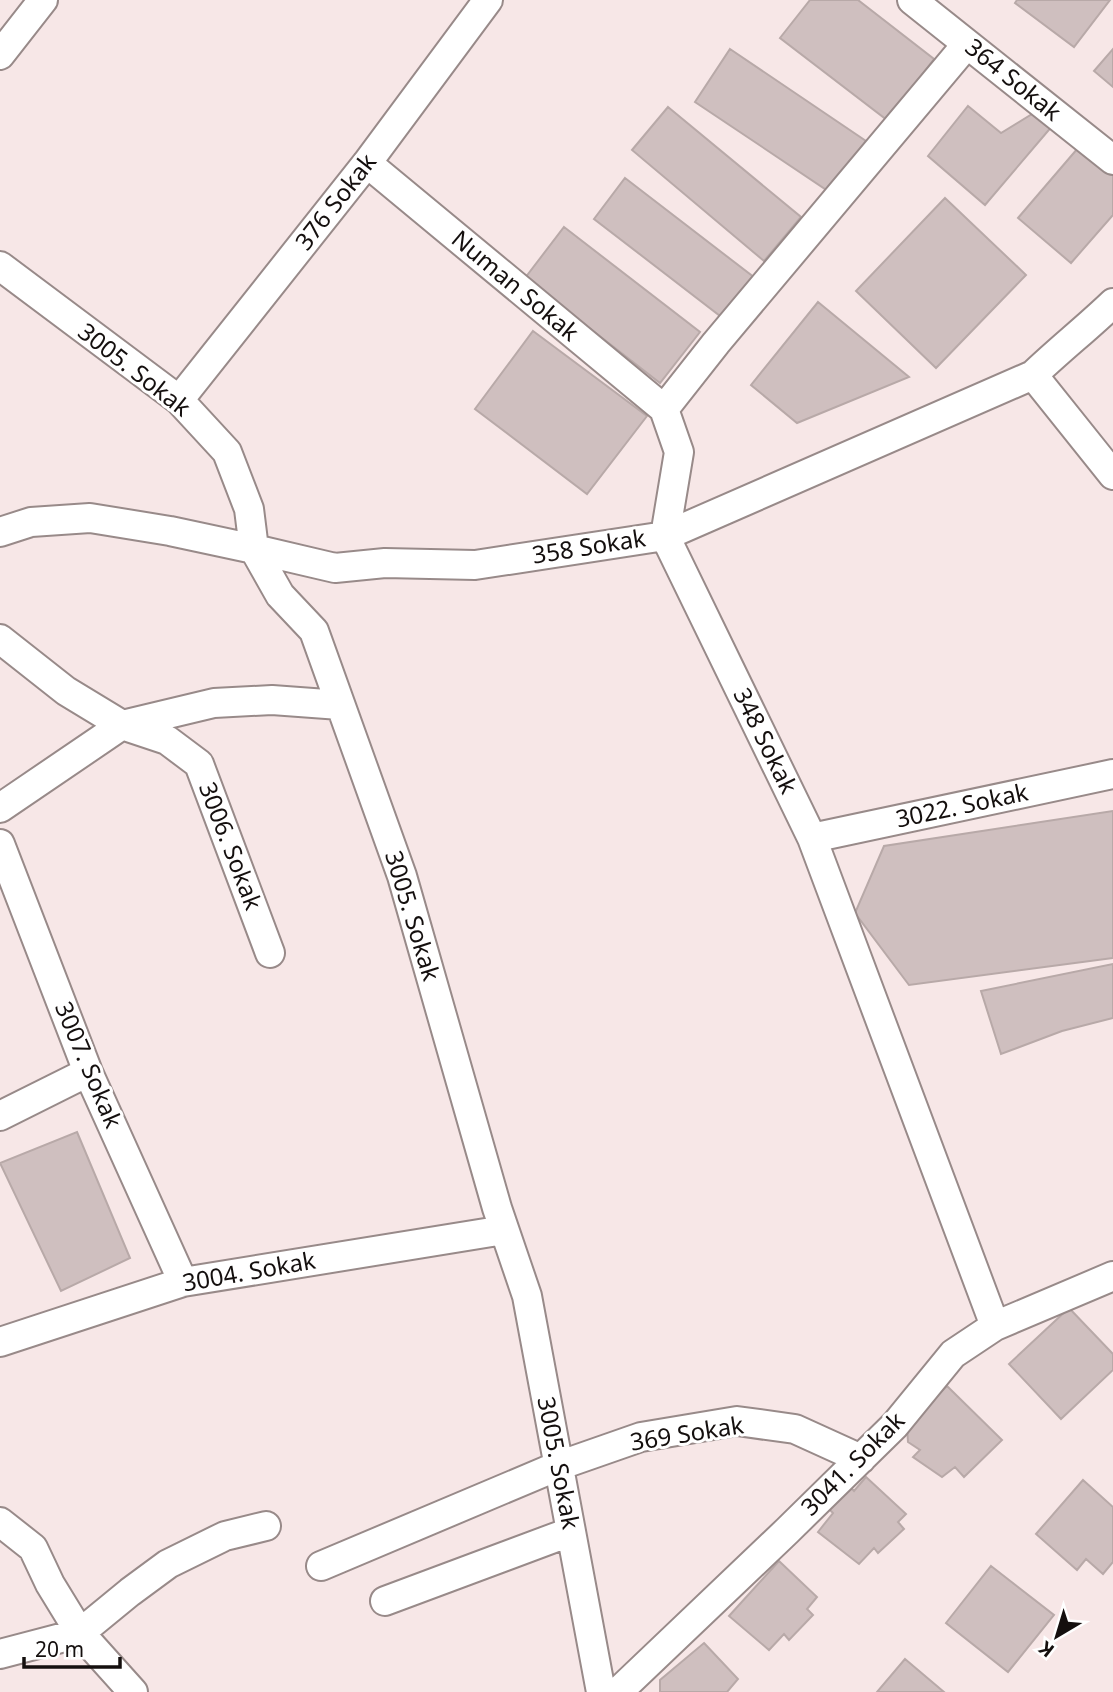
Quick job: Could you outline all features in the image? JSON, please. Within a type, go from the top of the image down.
[{"type":"street","points":[[0,55],[43,0]]},
{"type":"street","name":"376 Sokak","points":[[179,400],[366,163],[488,0]]},
{"type":"street","name":"364 Sokak","points":[[912,0],[1113,160]]},
{"type":"street","points":[[664,409],[725,332],[967,44]]},
{"type":"street","name":"Numan Sokak","points":[[366,163],[664,409]]},
{"type":"street","name":"3005. Sokak","points":[[0,266],[179,400],[227,452],[249,509],[254,549],[280,595],[314,631],[402,876],[505,1230],[527,1296],[601,1692]]},
{"type":"street","points":[[665,536],[1032,375],[1113,303]]},
{"type":"street","points":[[1032,375],[1113,475]]},
{"type":"street","name":"358 Sokak","points":[[0,532],[31,522],[89,518],[170,531],[335,568],[385,563],[475,565],[665,536],[679,452],[664,409]]},
{"type":"street","name":"348 Sokak","points":[[665,536],[812,838],[995,1326]]},
{"type":"street","name":"3006. Sokak","points":[[0,639],[66,691],[122,725],[167,740],[199,764],[270,953]]},
{"type":"street","points":[[0,808],[122,725],[214,703],[272,700],[340,705]]},
{"type":"street","name":"3022. Sokak","points":[[812,838],[1113,774]]},
{"type":"street","name":"3007. Sokak","points":[[0,844],[88,1072],[183,1282]]},
{"type":"street","points":[[0,1116],[88,1072]]},
{"type":"street","name":"3004. Sokak","points":[[0,1342],[183,1282],[505,1230]]},
{"type":"street","name":"3041. Sokak","points":[[618,1692],[895,1425],[953,1354],[995,1326],[1113,1276]]},
{"type":"street","name":"369 Sokak","points":[[321,1566],[558,1466],[641,1437],[737,1421],[795,1429],[861,1459]]},
{"type":"street","points":[[0,1522],[33,1548],[50,1584],[80,1633],[133,1692]]},
{"type":"street","points":[[0,1654],[80,1633],[168,1564],[225,1536],[266,1526]]},
{"type":"street","points":[[385,1601],[570,1532]]},
{"type":"building","points":[[810,0],[858,0],[934,59],[887,120],[780,38]]},
{"type":"building","points":[[1017,0],[1110,0],[1074,47],[1015,3]]},
{"type":"building","points":[[730,49],[866,141],[831,193],[695,102]]},
{"type":"building","points":[[1113,49],[1113,87],[1094,71]]},
{"type":"building","points":[[968,106],[1001,133],[1037,111],[1053,125],[985,205],[928,156]]},
{"type":"building","points":[[668,107],[801,217],[764,261],[632,150]]},
{"type":"building","points":[[1084,141],[1113,166],[1113,215],[1071,263],[1018,218]]},
{"type":"building","points":[[625,178],[755,278],[724,319],[594,219]]},
{"type":"building","points":[[945,198],[1026,275],[936,368],[856,291]]},
{"type":"building","points":[[564,227],[700,332],[660,383],[525,278]]},
{"type":"building","points":[[818,302],[909,377],[797,423],[751,385]]},
{"type":"building","points":[[533,331],[647,416],[587,494],[475,409]]},
{"type":"building","points":[[1113,811],[1113,958],[909,985],[855,913],[884,846]]},
{"type":"building","points":[[1113,964],[1113,1018],[1062,1031],[1001,1054],[981,991]]},
{"type":"building","points":[[77,1132],[130,1258],[61,1291],[0,1163]]},
{"type":"building","points":[[1069,1308],[1113,1354],[1113,1370],[1061,1419],[1009,1364]]},
{"type":"building","points":[[947,1386],[1002,1440],[964,1477],[955,1467],[942,1477],[913,1457],[920,1450],[908,1442],[907,1426]]},
{"type":"building","points":[[866,1477],[906,1514],[898,1522],[904,1529],[878,1553],[874,1548],[859,1564],[818,1532],[833,1513],[826,1506],[846,1483],[854,1491]]},
{"type":"building","points":[[1083,1480],[1113,1507],[1113,1562],[1103,1574],[1086,1559],[1077,1570],[1036,1534]]},
{"type":"building","points":[[779,1561],[817,1597],[807,1609],[813,1615],[789,1640],[784,1634],[769,1650],[729,1616]]},
{"type":"building","points":[[991,1566],[1054,1615],[1008,1672],[946,1623]]},
{"type":"building","points":[[704,1643],[738,1679],[727,1692],[660,1692],[660,1680]]},
{"type":"building","points":[[905,1659],[944,1692],[877,1692]]}]
